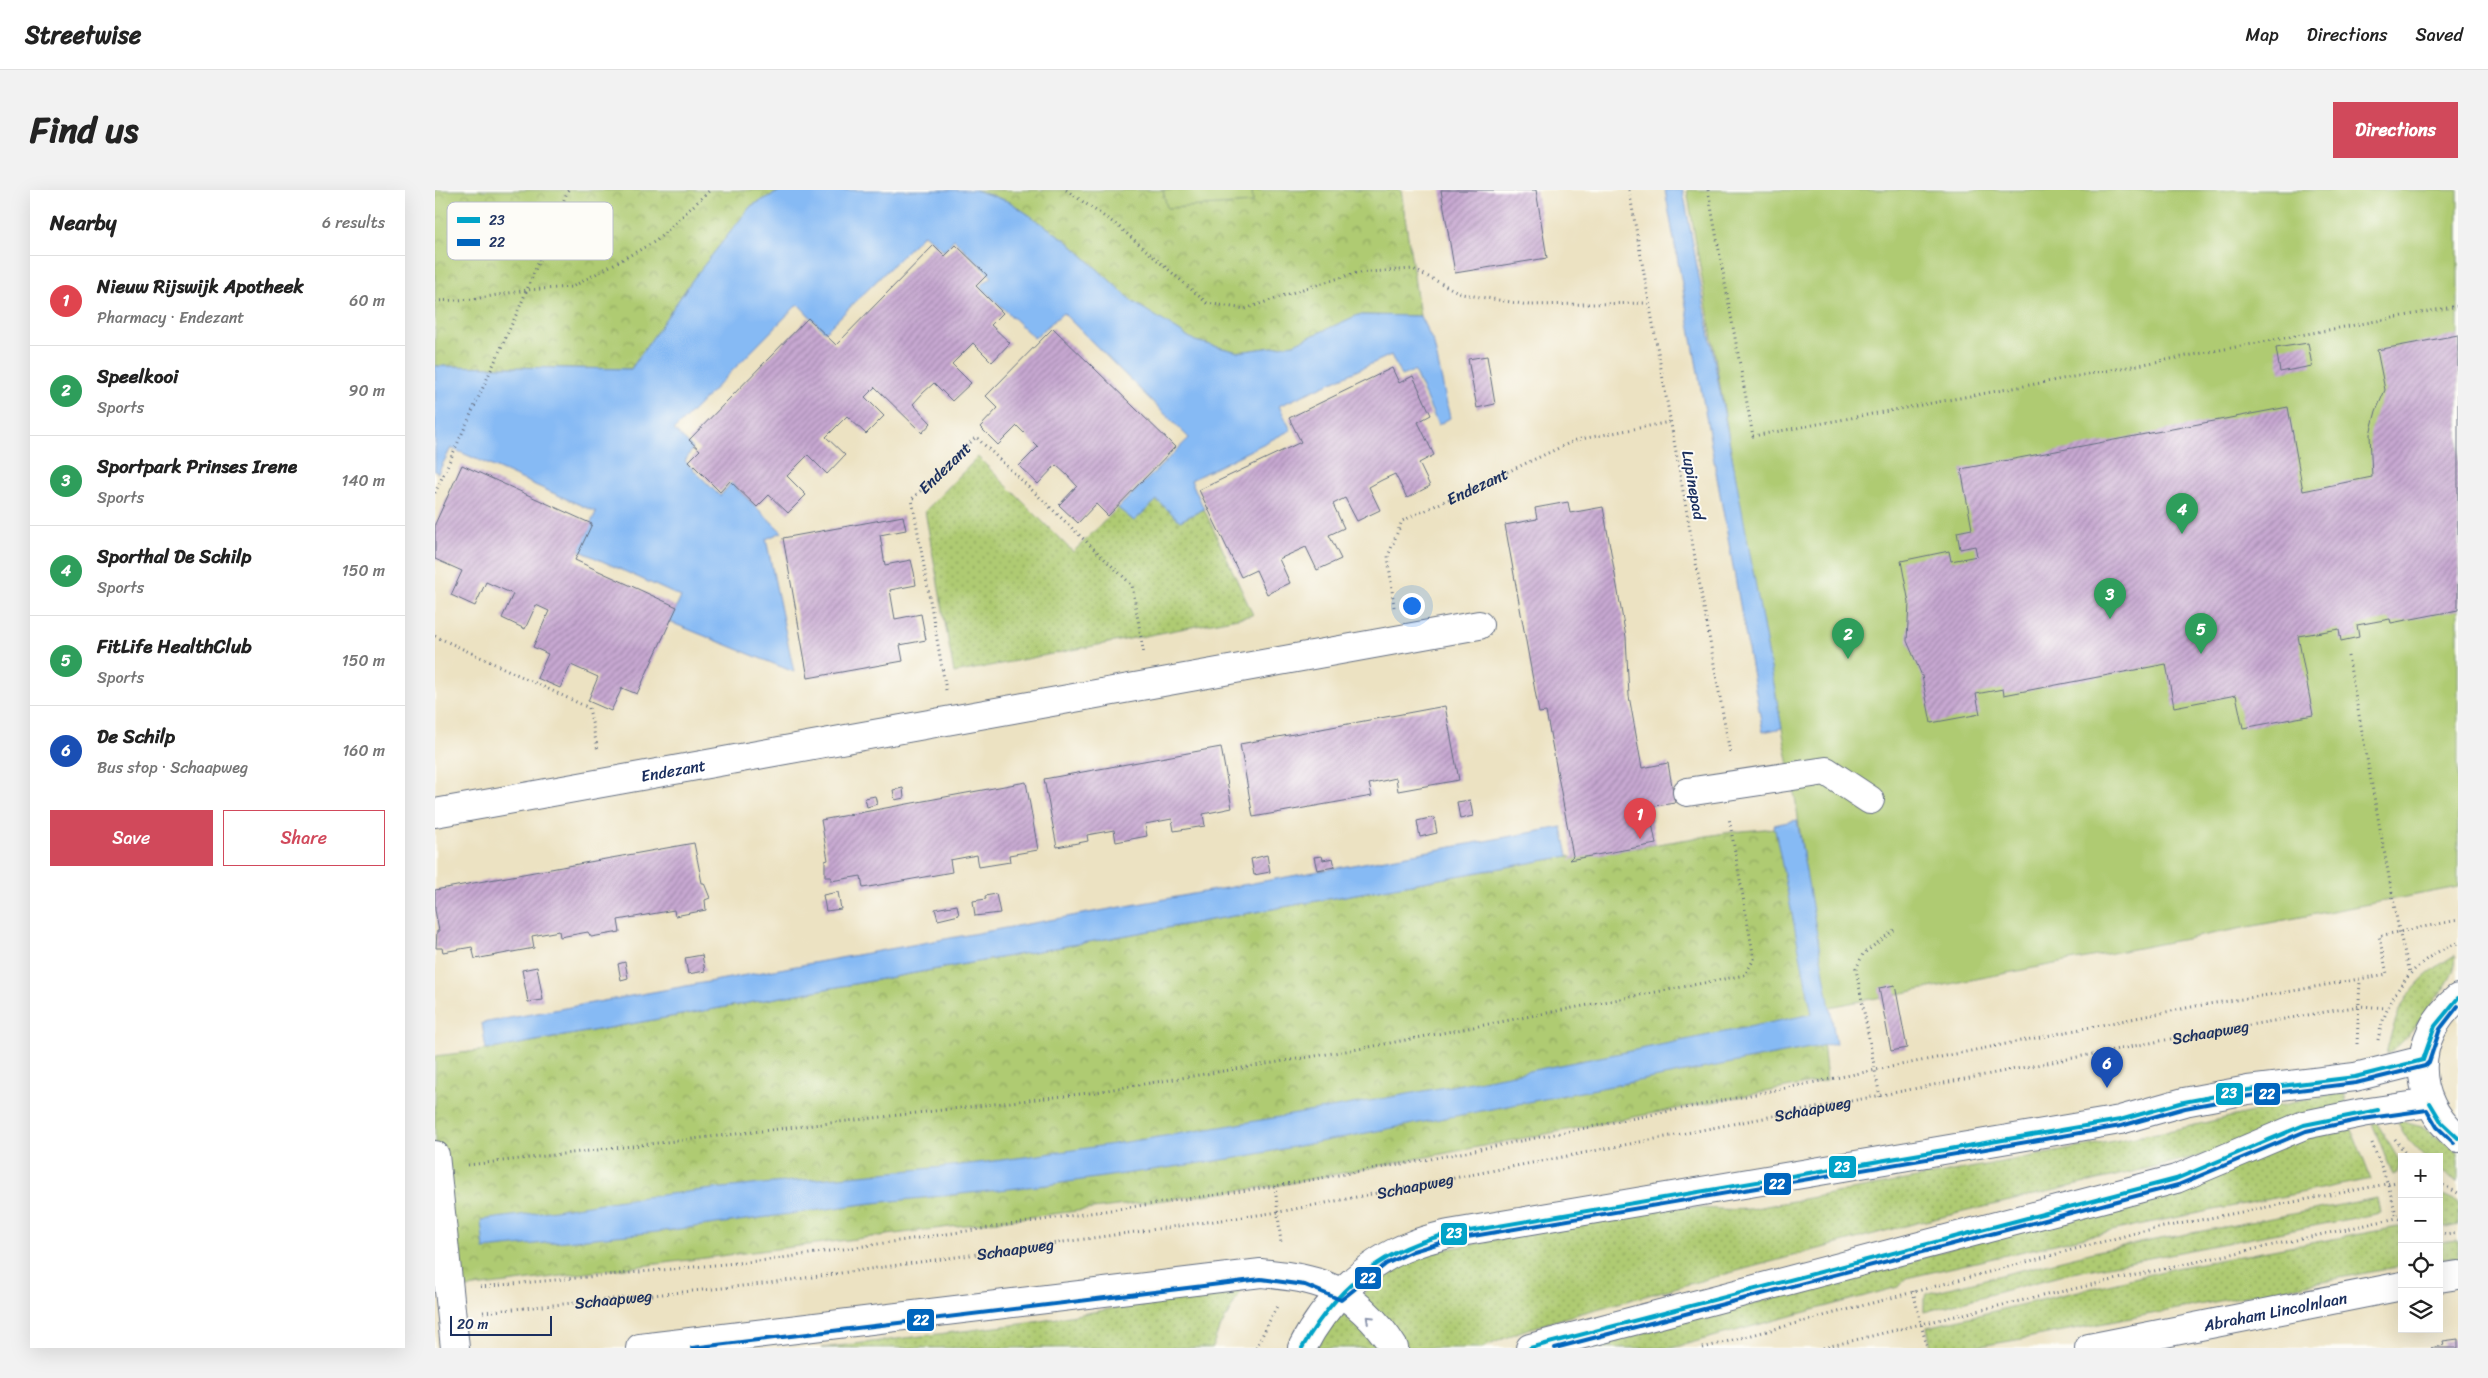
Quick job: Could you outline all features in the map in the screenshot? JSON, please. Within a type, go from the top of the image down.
[{"type":"street","name":"Endezant","points":[[435,813],[1479,625]]},
{"type":"street","points":[[1687,792],[1826,771],[1870,800]]},
{"type":"street","points":[[2458,998],[2444,1011],[2431,1031],[2423,1060],[2423,1082],[2430,1103],[2442,1123],[2458,1138]]},
{"type":"street","points":[[1302,1348],[1312,1328],[1340,1294],[1383,1259],[1411,1245],[1449,1234],[2120,1120],[2184,1102],[2248,1090],[2355,1077],[2423,1060]]},
{"type":"street","points":[[1529,1348],[2176,1179],[2304,1125],[2362,1113],[2430,1103]]},
{"type":"street","points":[[436,1162],[452,1302],[455,1348]]},
{"type":"street","points":[[640,1348],[1261,1273],[1307,1279],[1324,1285],[1340,1294],[1374,1322],[1394,1348]]},
{"type":"street","points":[[2443,1277],[2458,1275]]},
{"type":"street","name":"Abraham Lincolnlaan","points":[[2089,1348],[2398,1287]]},
{"type":"path","points":[[563,202],[568,190]]},
{"type":"path","points":[[435,301],[474,299],[527,290],[572,287],[656,241],[710,190]]},
{"type":"path","points":[[1065,190],[1118,226],[1207,303],[1245,309],[1355,273],[1413,269],[1463,294],[1529,305],[1648,303]]},
{"type":"path","name":"Lupinepad","points":[[436,1162],[1089,1092],[1364,1048],[1745,974],[1755,959],[1670,422],[1629,190]]},
{"type":"path","points":[[1709,190],[1753,436],[2458,306]]},
{"type":"path","points":[[435,493],[539,260]]},
{"type":"path","name":"Endezant","points":[[1398,639],[1388,556],[1403,521],[1575,440],[1670,422]]},
{"type":"path","name":"Endezant","points":[[952,721],[912,499],[976,437],[1132,585],[1149,685]]},
{"type":"path","points":[[435,636],[589,708],[603,783]]},
{"type":"path","points":[[2349,656],[2399,931],[2409,972],[2458,942]]},
{"type":"path","points":[[452,1302],[768,1260],[1275,1186],[1425,1160],[2196,1006],[2281,994],[2387,974],[2379,936],[2458,920]]},
{"type":"path","points":[[1880,1097],[1855,969],[1863,954],[1893,930]]},
{"type":"path","name":"Schaapweg","points":[[452,1302],[762,1284],[1279,1212],[1880,1097],[2186,1036],[2359,1006],[2387,1008],[2409,972]]},
{"type":"path","points":[[1703,1348],[2143,1231],[2398,1182]]},
{"type":"path","points":[[2443,1185],[2458,1193]]},
{"type":"path","points":[[1275,1186],[1279,1212]]},
{"type":"path","points":[[1823,1348],[1921,1324],[2398,1218]]},
{"type":"path","points":[[2443,1234],[2458,1233]]},
{"type":"path","points":[[1913,1291],[1927,1348]]},
{"type":"green space","points":[[435,190],[782,190],[751,206],[693,279],[631,369],[435,366]]},
{"type":"green space","points":[[975,190],[1401,190],[1420,316],[1358,315],[1294,344],[1238,352],[1195,341],[1133,302],[1067,241],[1010,202]]},
{"type":"green space","points":[[1163,190],[1252,190],[1253,203],[1167,208]]},
{"type":"green space","points":[[1687,190],[2458,190],[2458,887],[1824,1008],[1796,803],[1741,510]]},
{"type":"green space","points":[[978,457],[1073,552],[1118,508],[1134,521],[1157,499],[1180,521],[1204,509],[1253,615],[954,673],[925,511]]},
{"type":"green space","points":[[1787,827],[1822,1032],[1827,1080],[1275,1186],[451,1290],[435,1155],[435,1056],[486,1050],[1568,856],[1573,858],[1731,832]]},
{"type":"green space","points":[[2455,955],[2452,974],[2444,987],[2406,1038],[2386,1054],[2395,1021],[2408,996],[2427,975]]},
{"type":"green space","points":[[2344,1091],[2347,1106],[2212,1153],[1900,1227],[1567,1317],[1519,1332],[1482,1348],[1409,1348],[1362,1295],[1376,1280],[1385,1274],[1432,1252],[1664,1207],[1750,1209],[2173,1130]]},
{"type":"green space","points":[[2400,1121],[2422,1127],[2458,1152],[2458,1182],[2443,1173],[2443,1153],[2421,1153],[2406,1137],[2398,1123]]},
{"type":"green space","points":[[2372,1123],[2377,1123],[2398,1159],[2397,1173],[2393,1175]]},
{"type":"green space","points":[[2351,1127],[2371,1179],[2138,1225],[1906,1278],[1898,1287],[1672,1348],[1586,1348],[1906,1263],[2272,1146]]},
{"type":"green space","points":[[2443,1195],[2458,1202],[2458,1224],[2443,1226]]},
{"type":"green space","points":[[2377,1198],[2380,1213],[2067,1274],[1924,1312],[1924,1299],[1927,1294],[1933,1292],[2102,1250]]},
{"type":"green space","points":[[2398,1227],[2398,1267],[2016,1340],[1968,1348],[1931,1348],[1927,1327],[2180,1267]]},
{"type":"green space","points":[[2458,1241],[2458,1263],[2455,1264],[2451,1257],[2443,1258],[2443,1243]]},
{"type":"green space","points":[[1242,1289],[1217,1334],[1212,1348],[822,1348],[1029,1323],[1214,1291]]},
{"type":"green space","points":[[1340,1313],[1362,1324],[1379,1348],[1316,1348]]},
{"type":"water","points":[[782,190],[975,190],[1010,202],[1067,241],[1133,302],[1195,341],[1238,352],[1294,344],[1358,315],[1420,316],[1434,344],[1450,418],[1438,425],[1414,371],[1401,376],[1391,355],[1279,406],[1291,430],[1191,480],[1204,509],[1180,521],[1157,500],[1134,521],[1118,508],[1189,438],[1063,313],[1034,338],[980,286],[992,277],[954,239],[944,251],[924,234],[825,332],[798,304],[674,430],[693,448],[685,461],[720,496],[731,483],[782,532],[766,539],[794,672],[670,622],[681,597],[578,550],[596,512],[451,448],[438,473],[435,471],[435,366],[631,369],[693,279],[751,206]]},
{"type":"water","points":[[1665,190],[1683,190],[1782,728],[1763,732]]},
{"type":"water","points":[[1797,820],[1836,1043],[1236,1158],[1047,1185],[864,1204],[657,1232],[484,1249],[481,1220],[669,1194],[993,1161],[1233,1125],[1427,1090],[1812,1014],[1774,825]]},
{"type":"water","points":[[1562,827],[1568,856],[486,1050],[482,1023]]},
{"type":"building","points":[[1441,190],[1536,190],[1547,258],[1455,273]]},
{"type":"building","points":[[934,245],[945,256],[956,245],[987,275],[976,286],[1003,313],[991,325],[1010,343],[992,362],[973,343],[952,364],[971,383],[952,401],[934,383],[923,393],[913,404],[931,423],[922,433],[875,387],[865,397],[884,416],[866,434],[847,416],[826,437],[845,455],[827,474],[808,455],[787,476],[806,495],[788,513],[769,495],[757,507],[730,481],[720,492],[689,461],[700,450],[689,440],[808,318],[836,345]]},
{"type":"building","points":[[1053,328],[1175,447],[1108,516],[1096,504],[1078,523],[1059,505],[1077,486],[1067,475],[1056,465],[1038,484],[1019,466],[1038,447],[1017,426],[998,445],[980,427],[998,408],[986,396]]},
{"type":"building","points":[[2458,335],[2458,610],[2391,623],[2390,619],[2357,625],[2359,637],[2341,641],[2339,629],[2298,636],[2313,715],[2243,728],[2236,695],[2174,707],[2166,664],[2004,695],[2003,689],[1976,694],[1980,714],[1931,723],[1922,676],[1907,641],[1909,603],[1901,561],[1949,551],[1951,561],[1977,556],[1975,546],[1960,549],[1957,532],[1972,529],[1961,469],[2288,407],[2303,491],[2372,477],[2370,434],[2376,411],[2385,390],[2377,350]]},
{"type":"building","points":[[2308,343],[2312,366],[2280,372],[2276,348]]},
{"type":"building","points":[[1487,356],[1495,404],[1477,408],[1468,359]]},
{"type":"building","points":[[1392,368],[1399,383],[1413,376],[1431,415],[1418,422],[1434,455],[1419,463],[1430,486],[1407,498],[1395,474],[1382,480],[1369,487],[1380,510],[1357,521],[1345,498],[1333,504],[1344,528],[1329,535],[1341,559],[1317,570],[1306,547],[1279,559],[1290,583],[1267,594],[1256,570],[1241,577],[1199,490],[1301,442],[1289,418]]},
{"type":"building","points":[[462,465],[592,524],[575,560],[677,607],[637,694],[622,688],[611,711],[588,701],[598,677],[571,665],[560,688],[537,678],[548,654],[533,647],[549,611],[536,605],[525,629],[502,618],[513,594],[486,582],[475,606],[451,595],[462,571],[435,559],[435,524]]},
{"type":"building","points":[[1568,502],[1570,513],[1603,507],[1626,637],[1629,696],[1642,768],[1668,763],[1675,803],[1649,807],[1656,844],[1569,860],[1573,856],[1546,712],[1539,713],[1505,525],[1537,519],[1535,508]]},
{"type":"building","points":[[903,516],[906,530],[880,535],[885,565],[911,560],[914,572],[916,585],[890,590],[895,619],[921,614],[926,640],[900,645],[903,661],[808,678],[783,538]]},
{"type":"building","points":[[1445,706],[1459,780],[1398,791],[1396,778],[1369,784],[1372,796],[1253,817],[1240,744]]},
{"type":"building","points":[[1221,747],[1232,808],[1203,814],[1205,826],[1174,831],[1172,819],[1145,824],[1147,836],[1116,842],[1114,830],[1087,835],[1088,841],[1057,847],[1044,779]]},
{"type":"building","points":[[1026,782],[1038,850],[1009,855],[1010,862],[979,867],[977,855],[950,860],[952,872],[863,888],[861,876],[831,881],[831,877],[825,877],[825,861],[828,860],[821,820]]},
{"type":"building","points":[[903,788],[904,798],[895,800],[893,790]]},
{"type":"building","points":[[875,796],[877,804],[867,807],[865,798]]},
{"type":"building","points":[[1470,800],[1473,816],[1460,819],[1457,802]]},
{"type":"building","points":[[1434,817],[1437,833],[1420,837],[1417,821]]},
{"type":"building","points":[[694,843],[702,883],[704,883],[710,898],[705,900],[706,910],[675,916],[674,910],[618,920],[620,932],[591,937],[588,932],[560,937],[559,931],[532,936],[534,948],[475,959],[472,947],[443,952],[442,948],[436,948],[437,931],[439,931],[435,910],[435,890]]},
{"type":"building","points":[[1267,855],[1270,872],[1254,875],[1251,859]]},
{"type":"building","points":[[1322,856],[1323,860],[1333,858],[1335,867],[1317,870],[1314,857]]},
{"type":"building","points":[[838,892],[841,909],[826,911],[823,895]]},
{"type":"building","points":[[996,894],[1000,913],[975,916],[973,901],[986,899],[985,896]]},
{"type":"building","points":[[957,905],[959,915],[938,920],[935,909]]},
{"type":"building","points":[[702,955],[705,971],[688,974],[685,958]]},
{"type":"building","points":[[625,962],[628,978],[621,980],[618,964]]},
{"type":"building","points":[[537,967],[543,1000],[528,1002],[522,970]]},
{"type":"building","points":[[1895,985],[1907,1048],[1891,1051],[1879,988]]},
{"type":"building","points":[[2458,1339],[2458,1348],[2431,1348],[2444,1345],[2443,1341]]},
{"type":"transit line","name":"23","points":[[2423,1060],[2435,1026],[2458,998]]},
{"type":"transit line","name":"22","points":[[692,1348],[1261,1279],[1305,1285],[1341,1300],[1386,1264],[1413,1251],[1450,1240],[2121,1126],[2185,1108],[2249,1096],[2356,1083],[2425,1066],[2429,1062],[2440,1029],[2458,1006]]},
{"type":"transit line","name":"23","points":[[1302,1348],[1328,1310],[1359,1277],[1397,1253],[1418,1243],[1440,1236],[2120,1120],[2184,1102],[2248,1090],[2355,1077],[2423,1060]]},
{"type":"transit line","name":"23","points":[[2430,1103],[2442,1123],[2458,1138]]},
{"type":"transit line","name":"23","points":[[1530,1348],[2176,1179],[2304,1125],[2378,1110]]},
{"type":"transit line","name":"22","points":[[1555,1348],[2178,1185],[2306,1131],[2363,1119],[2427,1110],[2437,1127],[2454,1143]]},
{"type":"place","name":"Sporthal De Schilp","points":[[2182,534]]},
{"type":"place","name":"Sportpark Prinses Irene","points":[[2110,619]]},
{"type":"place","name":"FitLife HealthClub","points":[[2201,654]]},
{"type":"place","name":"Speelkooi","points":[[1848,659]]},
{"type":"place","name":"Nieuw Rijswijk Apotheek","points":[[1640,839]]},
{"type":"place","name":"De Schilp","points":[[2107,1088]]}]
